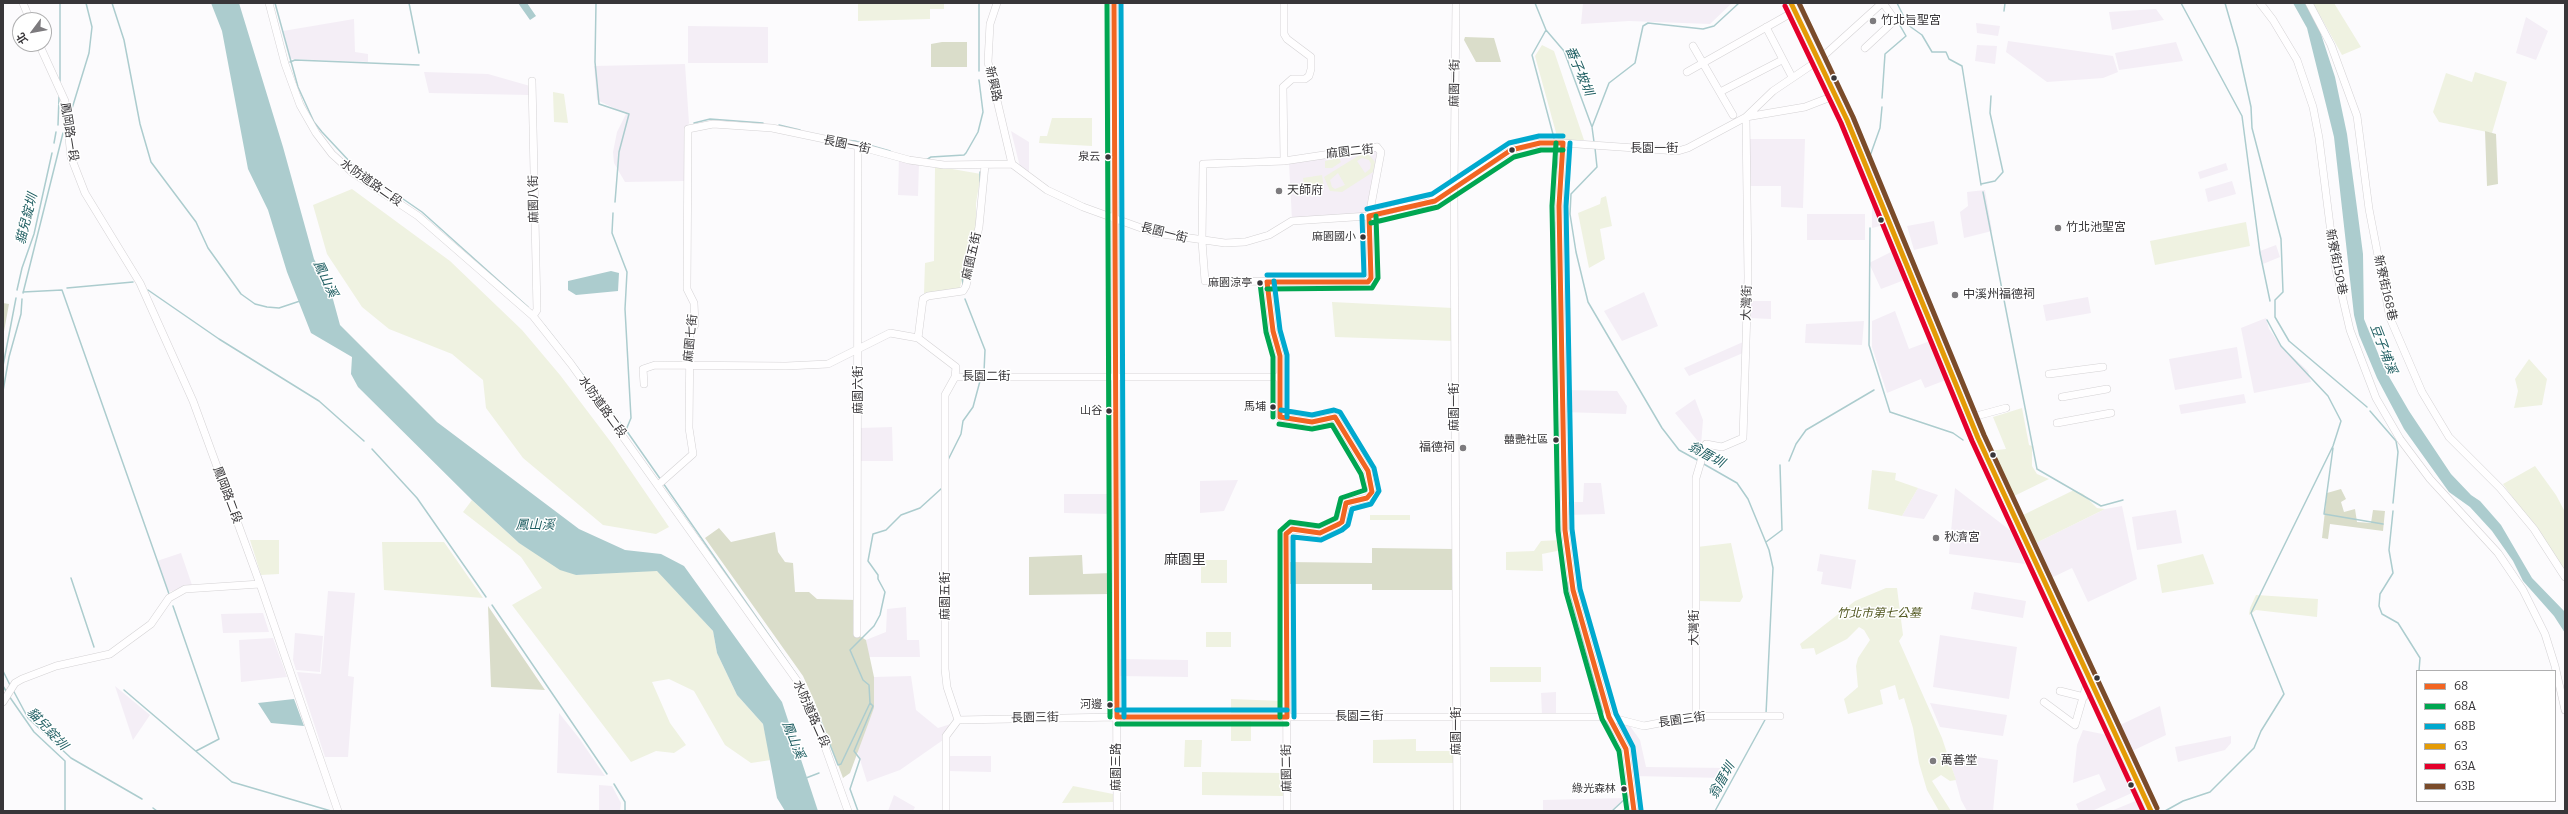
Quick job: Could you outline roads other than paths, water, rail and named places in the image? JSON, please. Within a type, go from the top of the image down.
[{"type":"main road","points":[[1793,7],[1836,95],[1969,418],[2088,680],[2151,811]]},
{"type":"street","name":"水防道路二段","points":[[269,3],[285,64],[300,105],[316,133],[332,154],[353,173],[418,216],[535,313],[661,483],[798,682],[814,716],[848,811]]},
{"type":"street","name":"新興路","points":[[998,3],[990,24],[988,62],[1012,164]]},
{"type":"street","name":"麻園三路","points":[[1114,3],[1117,811]]},
{"type":"street","points":[[1267,282],[1205,281],[1202,242],[1203,164],[1284,162],[1283,87],[1292,79],[1305,79],[1309,76],[1311,69],[1311,56],[1287,39],[1284,34],[1284,3]]},
{"type":"street","name":"麻園一街","points":[[1456,3],[1454,188],[1457,811]]},
{"type":"street","name":"長園一街","points":[[688,129],[713,124],[772,128],[858,146],[909,160],[944,165],[1012,164],[1047,190],[1083,207],[1155,233],[1202,242],[1245,242],[1269,235],[1292,221],[1369,216],[1405,206],[1428,203],[1454,188],[1511,150],[1540,143],[1563,143],[1602,147],[1678,151],[1688,148],[1746,117],[1773,91],[1819,60],[1883,3]]},
{"type":"street","points":[[1865,48],[1895,20],[1883,3]]},
{"type":"street","name":"新寮街150巷","points":[[2260,3],[2297,60],[2313,107],[2319,138],[2335,265],[2350,330],[2376,398],[2400,439],[2430,479],[2498,553],[2523,590],[2545,634],[2556,670]]},
{"type":"street","name":"新寮街168巷","points":[[2309,3],[2331,45],[2357,116],[2369,209],[2390,318],[2422,392],[2449,437],[2500,488],[2534,529],[2565,577]]},
{"type":"street","points":[[1687,72],[1766,28],[1793,7]]},
{"type":"street","points":[[1766,28],[1791,75]]},
{"type":"street","points":[[1694,46],[1733,116]]},
{"type":"street","name":"鳳岡路一段","points":[[43,52],[65,101],[71,157],[85,193]]},
{"type":"street","points":[[1720,92],[1782,60]]},
{"type":"street","name":"麻園八街","points":[[532,80],[535,313]]},
{"type":"street","name":"長園一街","points":[[1746,117],[1805,107],[1836,95]]},
{"type":"street","name":"大灣街","points":[[1696,716],[1695,488],[1706,444],[1722,447],[1743,438],[1748,277],[1746,117]]},
{"type":"street","name":"麻園七街","points":[[661,483],[693,454],[689,428],[688,366],[690,333],[695,325],[694,303],[687,289],[688,129]]},
{"type":"street","points":[[1563,143],[1559,206],[1565,530],[1573,590],[1609,717],[1626,749],[1634,811]]},
{"type":"street","name":"麻園六街","points":[[857,634],[859,348],[858,146]]},
{"type":"street","name":"麻園二街","points":[[1284,162],[1377,147],[1381,152],[1369,216],[1371,278],[1368,282],[1267,282],[1273,331],[1280,356],[1280,417],[1312,422],[1335,417],[1368,471],[1372,492],[1367,498],[1346,503],[1342,522],[1339,524],[1320,532],[1292,529],[1286,534],[1288,811]]},
{"type":"street","name":"麻園五街","points":[[918,338],[923,299],[928,296],[963,291],[966,286],[979,227],[985,165]]},
{"type":"street","name":"鳳岡路二段","points":[[85,193],[140,283],[180,371],[260,584],[338,811]]},
{"type":"street","name":"長園二街","points":[[644,384],[641,372],[646,367],[828,364],[890,333],[918,338],[956,367],[955,377],[1280,377]]},
{"type":"street","points":[[2049,374],[2103,367]]},
{"type":"street","name":"麻園五街","points":[[955,377],[945,392],[945,669],[947,687],[958,720]]},
{"type":"street","points":[[2062,397],[2107,389]]},
{"type":"street","points":[[1969,418],[2006,408]]},
{"type":"street","points":[[2057,423],[2111,413]]},
{"type":"street","points":[[5,699],[15,683],[56,666],[110,654],[151,624],[169,598],[186,589],[260,584]]},
{"type":"street","name":"新寮街150巷","points":[[2556,670],[2565,710]]},
{"type":"street","points":[[2044,702],[2075,725],[2088,680]]},
{"type":"street","points":[[2060,691],[2084,697]]},
{"type":"street","name":"長園三街","points":[[958,720],[1116,717],[1609,717],[1644,726],[1696,716],[1780,716]]},
{"type":"street","points":[[946,811],[946,736],[958,720]]},
{"type":"water","name":"鳳山溪","points":[[211,3],[239,3],[283,147],[314,259],[331,292],[340,325],[437,422],[579,529],[625,550],[661,554],[684,566],[782,702],[818,811],[785,811],[777,798],[763,724],[737,695],[717,653],[713,631],[657,571],[576,575],[560,570],[519,543],[472,500],[358,387],[351,374],[352,357],[311,333],[287,272],[268,210],[248,169],[222,31]]},
{"type":"water","points":[[518,3],[527,3],[536,16],[530,20]]},
{"type":"water","name":"豆子埔溪","points":[[2293,3],[2305,3],[2309,8],[2320,31],[2335,77],[2347,134],[2363,254],[2364,319],[2384,368],[2409,411],[2451,474],[2471,495],[2480,501],[2501,525],[2532,578],[2565,612],[2565,633],[2554,616],[2523,581],[2513,561],[2492,531],[2470,507],[2449,492],[2404,429],[2377,378],[2359,335],[2354,315],[2334,137],[2307,28]]},
{"type":"water","points":[[611,271],[619,273],[618,291],[576,295],[568,290],[568,281]]},
{"type":"water","points":[[294,699],[304,726],[271,723],[258,703]]},
{"type":"waterway","name":"貓兒錠圳","points":[[60,3],[60,81]]},
{"type":"waterway","points":[[70,115],[89,53],[92,27],[86,3]]},
{"type":"waterway","points":[[112,3],[124,40],[140,124],[151,162],[196,222],[208,248],[241,294],[255,304],[267,307],[279,308],[300,301]]},
{"type":"waterway","points":[[275,3],[298,87],[314,122],[322,132],[351,163],[422,212],[528,307]]},
{"type":"waterway","points":[[409,3],[419,53]]},
{"type":"waterway","points":[[596,3],[595,62],[599,104],[629,114],[619,152],[615,202]]},
{"type":"waterway","points":[[979,3],[979,71]]},
{"type":"waterway","name":"番子坡圳","points":[[1535,3],[1546,30],[1564,51],[1592,127],[1594,142]]},
{"type":"waterway","points":[[1592,127],[1609,83],[1635,63],[1643,26],[1648,23],[1703,29],[1714,26],[1739,3]]},
{"type":"waterway","points":[[1897,3],[1908,25],[1922,35],[1932,52],[1946,52],[1949,59],[1962,66],[1981,185]]},
{"type":"waterway","points":[[2004,11],[2005,3]]},
{"type":"waterway","points":[[2181,3],[2242,116],[2260,253],[2270,301]]},
{"type":"waterway","points":[[2225,3],[2238,48],[2251,107],[2252,128],[2281,239],[2283,292],[2275,300],[2275,317],[2289,341],[2367,407]]},
{"type":"waterway","points":[[1882,98],[1885,54],[1906,36],[1898,22]]},
{"type":"waterway","points":[[1546,30],[1532,55],[1554,138]]},
{"type":"waterway","points":[[290,62],[295,60],[419,65]]},
{"type":"waterway","points":[[926,160],[931,157],[964,155],[966,153],[978,132],[983,112],[979,80]]},
{"type":"waterway","points":[[1981,184],[1995,181],[2003,172],[1990,113],[1991,96]]},
{"type":"waterway","name":"貓兒錠圳","points":[[58,125],[59,97]]},
{"type":"waterway","points":[[1870,156],[1880,128],[1882,107]]},
{"type":"waterway","points":[[694,123],[710,119],[763,123]]},
{"type":"waterway","points":[[779,125],[800,130]]},
{"type":"waterway","name":"貓兒錠圳","points":[[54,143],[56,132]]},
{"type":"waterway","points":[[23,293],[63,133]]},
{"type":"waterway","points":[[845,140],[855,141],[890,151]]},
{"type":"waterway","points":[[1555,148],[1558,168]]},
{"type":"waterway","name":"翁厝圳","points":[[1595,148],[1597,167],[1571,194],[1570,214],[1576,252],[1588,302],[1662,428],[1679,450],[1699,461]]},
{"type":"waterway","name":"貓兒錠圳","points":[[17,290],[22,268],[34,234],[52,153]]},
{"type":"waterway","points":[[980,172],[980,182]]},
{"type":"waterway","points":[[1983,192],[2037,469],[2101,506],[2123,500]]},
{"type":"waterway","points":[[613,213],[612,233],[627,272],[625,309],[631,418],[626,430]]},
{"type":"waterway","points":[[1556,222],[1556,349]]},
{"type":"waterway","points":[[1870,228],[1869,345],[1890,412],[1953,433],[1963,440]]},
{"type":"waterway","points":[[963,285],[962,276],[972,243]]},
{"type":"waterway","points":[[1911,263],[1915,274]]},
{"type":"waterway","points":[[67,288],[133,282]]},
{"type":"waterway","points":[[23,292],[62,290],[169,594]]},
{"type":"waterway","points":[[148,290],[219,339],[319,401],[364,441]]},
{"type":"waterway","name":"貓兒錠圳","points":[[3,366],[16,298]]},
{"type":"waterway","points":[[3,391],[9,357],[21,314],[22,299]]},
{"type":"waterway","points":[[965,299],[985,350],[984,372]]},
{"type":"waterway","points":[[2165,811],[2183,801],[2210,792],[2254,748],[2261,731],[2284,694],[2251,613],[2333,446],[2341,421],[2328,396],[2281,346],[2267,320]]},
{"type":"waterway","points":[[544,325],[626,430],[661,480]]},
{"type":"waterway","points":[[1556,358],[1556,427]]},
{"type":"waterway","points":[[948,460],[961,434],[963,421],[973,407],[980,381]]},
{"type":"waterway","points":[[1789,461],[1796,444],[1806,430],[1874,390]]},
{"type":"waterway","points":[[2370,411],[2396,441],[2398,452],[2393,503]]},
{"type":"waterway","points":[[1556,436],[1557,499],[1563,568],[1603,712]]},
{"type":"waterway","points":[[2333,448],[2324,514],[2383,524]]},
{"type":"waterway","points":[[372,449],[417,498],[486,597]]},
{"type":"waterway","name":"翁厝圳","points":[[1702,463],[1737,483],[1748,499],[1769,550],[1773,568],[1766,714]]},
{"type":"waterway","points":[[1766,542],[1782,530],[1780,465]]},
{"type":"waterway","points":[[663,483],[798,677]]},
{"type":"waterway","points":[[802,682],[820,719],[838,765],[841,764],[870,703],[869,685],[863,680],[850,650],[874,626],[880,615],[885,592],[878,579],[878,575],[868,561],[873,534],[886,530],[901,515],[920,508],[942,488]]},
{"type":"waterway","points":[[2393,511],[2389,550],[2393,573],[2380,594],[2379,606],[2382,614],[2398,623],[2420,658],[2419,670]]},
{"type":"waterway","points":[[71,578],[94,647]]},
{"type":"waterway","points":[[492,605],[607,774]]},
{"type":"waterway","points":[[173,606],[219,739],[196,751]]},
{"type":"waterway","points":[[3,671],[10,685]]},
{"type":"waterway","name":"貓兒錠圳","points":[[3,686],[6,691]]},
{"type":"waterway","points":[[13,690],[28,718],[71,758],[142,799]]},
{"type":"waterway","points":[[124,690],[232,782],[331,811]]},
{"type":"waterway","name":"貓兒錠圳","points":[[9,696],[34,732],[65,761],[65,811]]},
{"type":"waterway","points":[[858,811],[850,789],[860,759],[854,751],[873,706],[870,703]]},
{"type":"waterway","name":"翁厝圳","points":[[1715,811],[1766,718]]},
{"type":"waterway","points":[[1607,721],[1616,742],[1627,797],[1612,811]]},
{"type":"waterway","points":[[806,778],[819,773]]},
{"type":"waterway","points":[[614,784],[625,802],[625,811]]},
{"type":"waterway","points":[[153,808],[157,811]]},
{"type":"place","name":"竹北旨聖宮","points":[[1873,21]]},
{"type":"place","name":"泉云","points":[[1108,157]]},
{"type":"place","name":"天師府","points":[[1279,191]]},
{"type":"place","name":"竹北池聖宮","points":[[2058,228]]},
{"type":"place","name":"麻園國小","points":[[1363,237]]},
{"type":"place","name":"麻園涼亭","points":[[1260,283]]},
{"type":"place","name":"中溪州福德祠","points":[[1955,295]]},
{"type":"place","name":"馬埔","points":[[1273,407]]},
{"type":"place","name":"山谷","points":[[1109,411]]},
{"type":"place","name":"囍艷社區","points":[[1556,440]]},
{"type":"place","name":"福德祠","points":[[1463,448]]},
{"type":"place","name":"秋濟宮","points":[[1936,538]]},
{"type":"place","name":"河邊","points":[[1110,705]]},
{"type":"place","name":"萬善堂","points":[[1933,761]]},
{"type":"place","name":"綠光森林","points":[[1624,789]]},
{"type":"district","name":"麻園里","points":[[1185,560]]},
{"type":"park label","name":"竹北市第七公墓","points":[[1879,614]]}]
